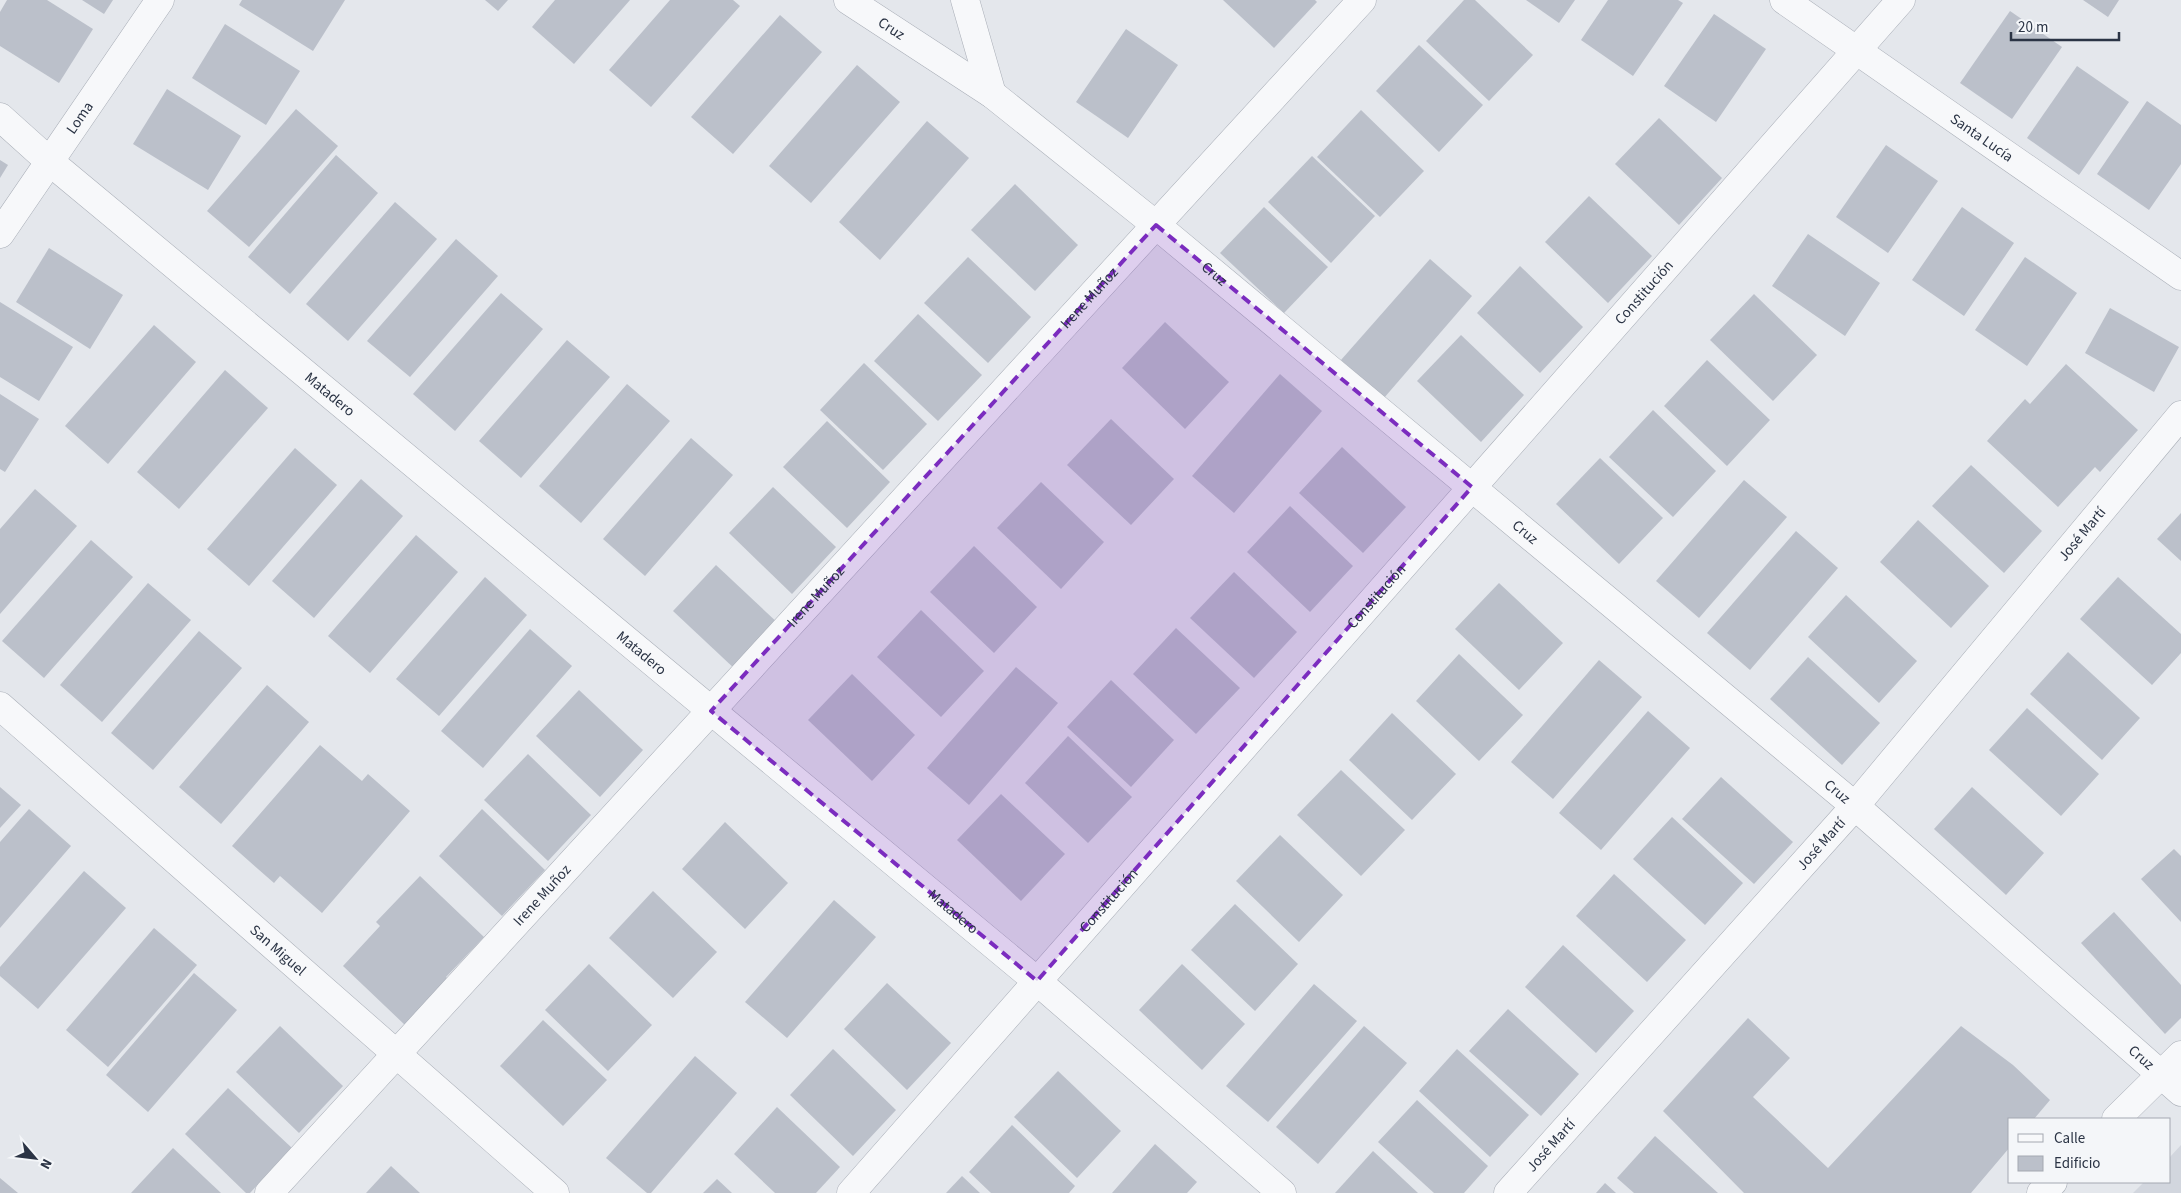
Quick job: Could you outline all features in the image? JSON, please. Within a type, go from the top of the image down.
[{"type":"street","name":"Loma","points":[[0,234],[160,0]]},
{"type":"street","name":"Cruz","points":[[848,0],[992,94],[1156,225],[2175,1074]]},
{"type":"street","points":[[965,0],[992,94]]},
{"type":"street","name":"Irene Muñoz","points":[[269,1193],[1362,0]]},
{"type":"street","name":"Santa Lucía","points":[[1784,0],[2181,276]]},
{"type":"street","name":"Constitución","points":[[850,1193],[1901,0]]},
{"type":"street","name":"Matadero","points":[[0,117],[49,160],[1037,981],[1282,1193]]},
{"type":"street","name":"José Martí","points":[[1508,1193],[1855,806],[2181,415]]},
{"type":"street","name":"San Miguel","points":[[0,706],[555,1193]]},
{"type":"street","points":[[2117,1118],[2175,1074]]},
{"type":"street","points":[[2041,1193],[2052,1183]]},
{"type":"highlighted area","points":[[1156,225],[1472,487],[1037,981],[711,711]]},
{"type":"shaded area","points":[[2181,1145],[2181,1193],[2133,1193],[2143,1183],[2171,1183],[2171,1156]]},
{"type":"building","points":[[7,0],[47,0],[93,29],[59,83],[0,46],[0,12]]},
{"type":"building","points":[[82,0],[113,0],[104,14]]},
{"type":"building","points":[[242,0],[345,0],[313,51],[239,5]]},
{"type":"building","points":[[485,0],[508,0],[498,11]]},
{"type":"building","points":[[555,0],[630,0],[574,64],[532,27]]},
{"type":"building","points":[[670,0],[733,0],[740,6],[651,107],[609,70]]},
{"type":"building","points":[[1223,0],[1315,0],[1317,2],[1274,48]]},
{"type":"building","points":[[1464,0],[1475,0],[1533,55],[1489,101],[1426,41]]},
{"type":"building","points":[[1526,0],[1575,0],[1559,23]]},
{"type":"building","points":[[1608,0],[1678,0],[1683,3],[1633,76],[1581,40]]},
{"type":"building","points":[[2083,0],[2119,0],[2108,17]]},
{"type":"building","points":[[2010,11],[2062,47],[2012,119],[1960,83]]},
{"type":"building","points":[[1714,14],[1766,49],[1716,122],[1664,86]]},
{"type":"building","points":[[780,15],[822,52],[733,154],[691,117]]},
{"type":"building","points":[[225,24],[300,71],[266,125],[192,78]]},
{"type":"building","points":[[1126,29],[1178,65],[1128,138],[1076,102]]},
{"type":"building","points":[[1419,45],[1483,105],[1439,152],[1376,91]]},
{"type":"building","points":[[857,65],[900,102],[811,203],[769,166]]},
{"type":"building","points":[[2077,66],[2129,102],[2079,175],[2027,138]]},
{"type":"building","points":[[167,89],[241,136],[208,190],[133,144]]},
{"type":"building","points":[[2147,101],[2181,125],[2181,164],[2149,210],[2097,174]]},
{"type":"building","points":[[296,109],[338,146],[249,247],[207,211]]},
{"type":"building","points":[[1361,110],[1424,171],[1380,217],[1317,157]]},
{"type":"building","points":[[1659,118],[1722,178],[1679,225],[1615,164]]},
{"type":"building","points":[[927,121],[969,158],[880,260],[839,222]]},
{"type":"building","points":[[1886,145],[1938,181],[1888,253],[1836,217]]},
{"type":"building","points":[[336,155],[378,193],[290,294],[248,257]]},
{"type":"building","points":[[1312,156],[1375,216],[1331,263],[1268,202]]},
{"type":"building","points":[[0,160],[8,165],[0,178]]},
{"type":"building","points":[[1015,184],[1078,245],[1035,291],[971,230]]},
{"type":"building","points":[[1589,196],[1652,256],[1608,303],[1545,242]]},
{"type":"building","points":[[395,202],[437,239],[348,341],[306,304]]},
{"type":"building","points":[[1264,207],[1328,267],[1284,313],[1220,253]]},
{"type":"building","points":[[1962,207],[2014,243],[1964,316],[1912,280]]},
{"type":"building","points":[[1808,234],[1880,283],[1845,336],[1772,286]]},
{"type":"building","points":[[456,239],[498,276],[410,377],[367,341]]},
{"type":"building","points":[[49,248],[123,295],[90,349],[16,302]]},
{"type":"building","points":[[968,257],[1031,317],[988,363],[924,303]]},
{"type":"building","points":[[2025,257],[2077,293],[2027,366],[1975,330]]},
{"type":"building","points":[[1430,259],[1472,296],[1384,398],[1341,360]]},
{"type":"building","points":[[1520,266],[1583,327],[1540,373],[1477,313]]},
{"type":"building","points":[[501,293],[543,329],[455,431],[413,394]]},
{"type":"building","points":[[1754,294],[1817,355],[1773,401],[1710,340]]},
{"type":"building","points":[[0,302],[73,347],[39,401],[0,377]]},
{"type":"building","points":[[2110,308],[2179,347],[2154,392],[2085,353]]},
{"type":"building","points":[[918,314],[982,375],[938,421],[874,361]]},
{"type":"building","points":[[1165,322],[1229,382],[1185,429],[1122,368]]},
{"type":"building","points":[[154,325],[196,362],[108,464],[65,426]]},
{"type":"building","points":[[1461,335],[1524,395],[1481,442],[1417,381]]},
{"type":"building","points":[[567,340],[610,377],[521,478],[479,441]]},
{"type":"building","points":[[1707,360],[1770,420],[1727,466],[1664,406]]},
{"type":"building","points":[[864,363],[927,424],[883,470],[820,410]]},
{"type":"building","points":[[2066,364],[2138,430],[2100,472],[2095,467],[2058,507],[1987,441],[2025,399],[2030,404]]},
{"type":"building","points":[[225,370],[268,408],[179,509],[137,472]]},
{"type":"building","points":[[1280,374],[1322,411],[1234,513],[1192,476]]},
{"type":"building","points":[[627,384],[670,421],[581,523],[539,486]]},
{"type":"building","points":[[0,394],[39,419],[5,472],[0,469]]},
{"type":"building","points":[[1653,410],[1716,471],[1673,517],[1609,457]]},
{"type":"building","points":[[1111,419],[1174,479],[1131,525],[1067,465]]},
{"type":"building","points":[[827,421],[890,482],[847,528],[783,467]]},
{"type":"building","points":[[691,438],[733,475],[645,576],[603,539]]},
{"type":"building","points":[[1342,447],[1406,507],[1363,553],[1299,493]]},
{"type":"building","points":[[295,448],[337,485],[249,586],[207,549]]},
{"type":"building","points":[[1600,458],[1663,518],[1619,564],[1556,504]]},
{"type":"building","points":[[1971,465],[2042,531],[2004,573],[1932,506]]},
{"type":"building","points":[[361,479],[403,516],[314,618],[272,581]]},
{"type":"building","points":[[1744,480],[1787,517],[1699,618],[1656,581]]},
{"type":"building","points":[[1041,482],[1104,542],[1061,589],[997,528]]},
{"type":"building","points":[[773,487],[836,547],[792,594],[729,533]]},
{"type":"building","points":[[35,489],[77,526],[0,614],[0,529]]},
{"type":"building","points":[[1290,506],[1353,566],[1310,612],[1247,552]]},
{"type":"building","points":[[2181,513],[2181,561],[2157,539]]},
{"type":"building","points":[[1918,520],[1989,586],[1951,628],[1880,562]]},
{"type":"building","points":[[1796,531],[1838,568],[1750,670],[1707,633]]},
{"type":"building","points":[[416,535],[458,572],[370,673],[328,636]]},
{"type":"building","points":[[91,540],[133,577],[44,678],[2,641]]},
{"type":"building","points":[[974,546],[1037,607],[994,653],[930,592]]},
{"type":"building","points":[[716,565],[780,625],[737,671],[673,611]]},
{"type":"building","points":[[1234,572],[1297,632],[1254,678],[1190,618]]},
{"type":"building","points":[[485,577],[527,615],[439,716],[396,679]]},
{"type":"building","points":[[2118,577],[2181,634],[2181,653],[2152,685],[2080,619]]},
{"type":"building","points":[[148,583],[191,620],[102,722],[60,685]]},
{"type":"building","points":[[1499,583],[1563,643],[1519,690],[1455,629]]},
{"type":"building","points":[[1846,595],[1917,661],[1879,703],[1808,637]]},
{"type":"building","points":[[921,610],[984,671],[941,717],[877,657]]},
{"type":"building","points":[[1176,628],[1240,688],[1196,734],[1133,674]]},
{"type":"building","points":[[530,629],[572,666],[483,768],[441,731]]},
{"type":"building","points":[[199,631],[242,668],[153,770],[111,733]]},
{"type":"building","points":[[2068,652],[2140,718],[2102,760],[2030,694]]},
{"type":"building","points":[[1459,654],[1523,715],[1479,761],[1416,701]]},
{"type":"building","points":[[1808,657],[1880,723],[1842,765],[1770,699]]},
{"type":"building","points":[[1599,660],[1642,697],[1553,799],[1511,762]]},
{"type":"building","points":[[1016,667],[1058,703],[969,805],[927,768]]},
{"type":"building","points":[[852,674],[915,735],[872,781],[808,720]]},
{"type":"building","points":[[1111,680],[1174,740],[1131,787],[1067,727]]},
{"type":"building","points":[[267,685],[309,722],[221,824],[179,787]]},
{"type":"building","points":[[579,690],[643,750],[600,797],[536,736]]},
{"type":"building","points":[[2027,708],[2099,774],[2061,816],[1989,750]]},
{"type":"building","points":[[1648,711],[1690,748],[1601,850],[1559,813]]},
{"type":"building","points":[[1392,713],[1456,774],[1412,820],[1349,760]]},
{"type":"building","points":[[1068,736],[1132,797],[1088,843],[1025,783]]},
{"type":"building","points":[[320,745],[362,781],[368,774],[410,811],[322,913],[280,876],[274,883],[232,846]]},
{"type":"building","points":[[528,754],[591,815],[548,861],[484,800]]},
{"type":"building","points":[[1341,770],[1405,830],[1361,876],[1297,815]]},
{"type":"building","points":[[1721,777],[1793,842],[1754,884],[1682,819]]},
{"type":"building","points":[[0,787],[21,805],[0,828]]},
{"type":"building","points":[[1972,787],[2044,853],[2006,895],[1934,829]]},
{"type":"building","points":[[1001,794],[1065,854],[1021,901],[957,840]]},
{"type":"building","points":[[29,809],[71,846],[0,928],[0,842]]},
{"type":"building","points":[[482,809],[545,870],[502,916],[439,856]]},
{"type":"building","points":[[1672,817],[1743,883],[1705,925],[1633,859]]},
{"type":"building","points":[[725,822],[788,883],[745,929],[682,869]]},
{"type":"building","points":[[1280,835],[1343,895],[1299,942],[1236,881]]},
{"type":"building","points":[[2174,849],[2181,856],[2181,922],[2141,879]]},
{"type":"building","points":[[84,871],[126,908],[38,1009],[0,976],[0,967]]},
{"type":"building","points":[[1614,874],[1686,940],[1647,982],[1576,916]]},
{"type":"building","points":[[420,876],[484,937],[446,977],[449,980],[406,1026],[343,966],[380,926],[376,922]]},
{"type":"building","points":[[653,891],[717,952],[673,998],[609,938]]},
{"type":"building","points":[[834,900],[876,937],[787,1038],[745,1002]]},
{"type":"building","points":[[1235,904],[1298,964],[1255,1011],[1191,950]]},
{"type":"building","points":[[2114,912],[2181,985],[2181,1018],[2165,1034],[2081,943]]},
{"type":"building","points":[[154,928],[197,965],[108,1067],[66,1030]]},
{"type":"building","points":[[1563,945],[1634,1011],[1596,1053],[1525,987]]},
{"type":"building","points":[[589,964],[652,1025],[608,1071],[545,1010]]},
{"type":"building","points":[[1182,964],[1245,1024],[1202,1070],[1139,1010]]},
{"type":"building","points":[[194,973],[237,1010],[148,1112],[106,1075]]},
{"type":"building","points":[[887,983],[951,1043],[907,1090],[844,1029]]},
{"type":"building","points":[[1314,984],[1357,1021],[1268,1122],[1226,1086]]},
{"type":"building","points":[[1508,1009],[1579,1074],[1541,1116],[1469,1051]]},
{"type":"building","points":[[1748,1018],[1790,1058],[1753,1097],[1828,1168],[1961,1026],[2013,1065],[2050,1100],[2035,1118],[2008,1118],[2008,1149],[1971,1193],[1744,1193],[1663,1111]]},
{"type":"building","points":[[543,1020],[607,1080],[563,1126],[500,1066]]},
{"type":"building","points":[[280,1026],[343,1086],[299,1133],[236,1072]]},
{"type":"building","points":[[1364,1026],[1407,1063],[1318,1164],[1276,1127]]},
{"type":"building","points":[[833,1049],[896,1110],[853,1156],[790,1095]]},
{"type":"building","points":[[1457,1049],[1529,1115],[1490,1157],[1419,1091]]},
{"type":"building","points":[[695,1056],[737,1093],[651,1193],[647,1193],[606,1158]]},
{"type":"building","points":[[1058,1071],[1121,1131],[1077,1178],[1014,1117]]},
{"type":"building","points":[[228,1088],[292,1148],[250,1193],[246,1193],[185,1134]]},
{"type":"building","points":[[1417,1100],[1488,1166],[1464,1193],[1434,1193],[1378,1142]]},
{"type":"building","points":[[777,1107],[840,1167],[816,1193],[775,1193],[734,1154]]},
{"type":"building","points":[[1012,1125],[1075,1186],[1069,1193],[991,1193],[969,1172]]},
{"type":"building","points":[[1655,1136],[1718,1193],[1634,1193],[1617,1178]]},
{"type":"building","points":[[1155,1144],[1197,1182],[1187,1193],[1112,1193]]},
{"type":"building","points":[[173,1148],[221,1193],[131,1193]]},
{"type":"building","points":[[1373,1151],[1418,1193],[1335,1193]]},
{"type":"building","points":[[391,1166],[420,1193],[366,1193]]},
{"type":"building","points":[[962,1176],[980,1193],[946,1193]]},
{"type":"building","points":[[0,1178],[18,1193],[0,1193]]},
{"type":"building","points":[[717,1179],[732,1193],[703,1193]]},
{"type":"building","points":[[1605,1183],[1616,1193],[1596,1193]]}]
